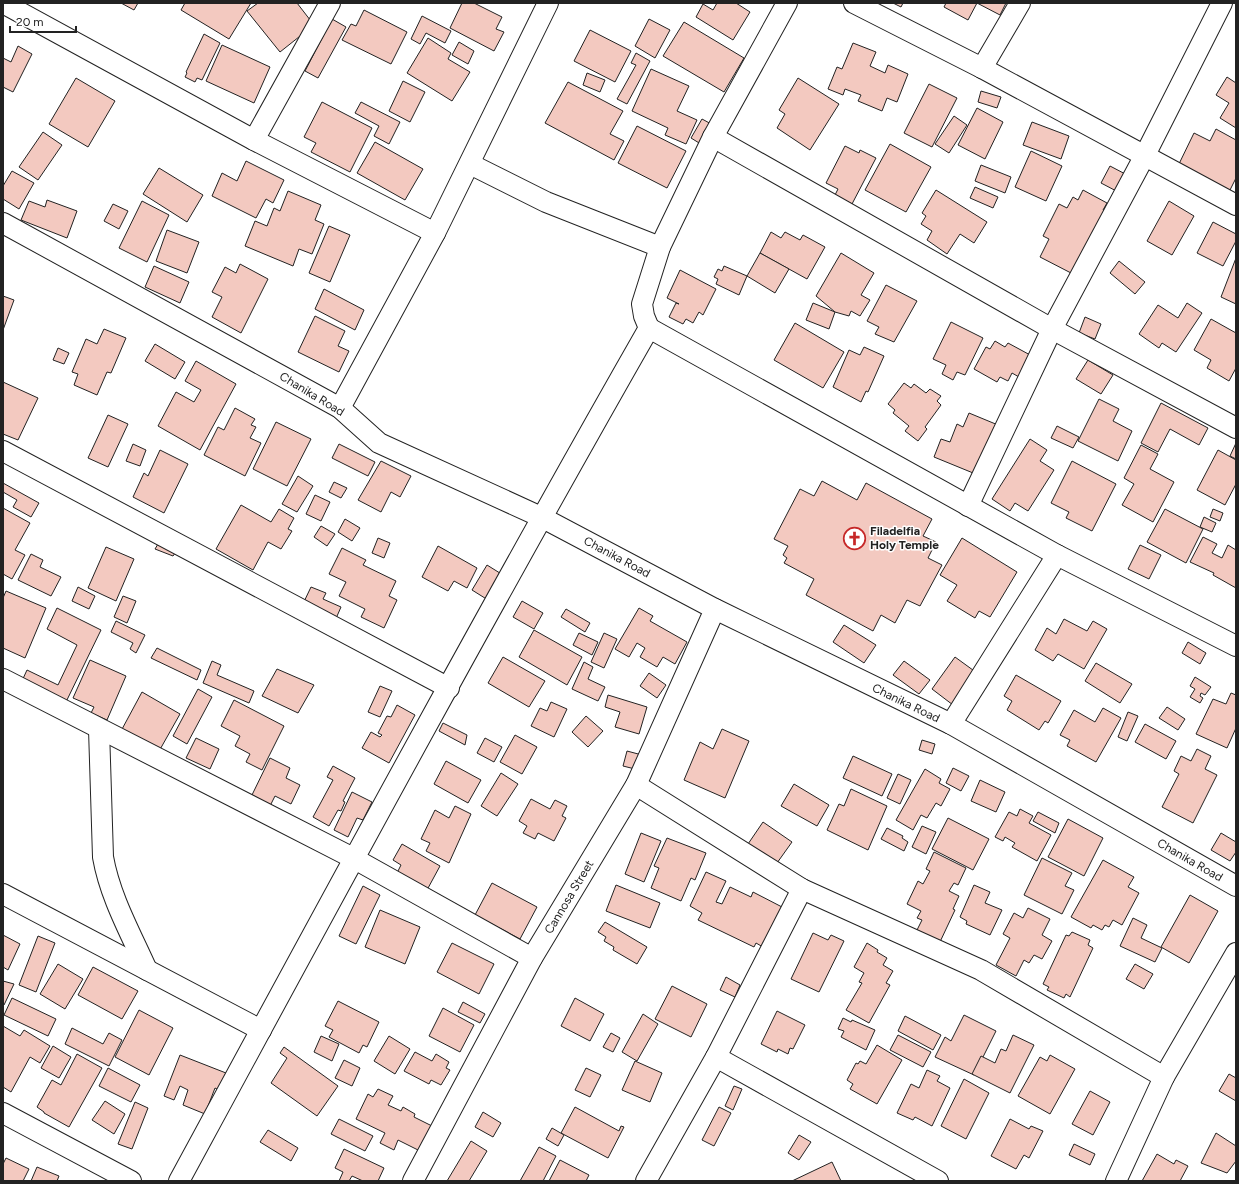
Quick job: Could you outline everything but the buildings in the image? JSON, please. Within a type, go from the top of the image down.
[{"type":"street","points":[[3,3],[254,140],[435,233]]},
{"type":"street","points":[[254,140],[330,3]]},
{"type":"street","points":[[340,408],[435,233],[548,3]]},
{"type":"street","points":[[788,3],[713,137],[660,247],[642,304],[644,316],[649,328],[1057,555],[1236,646]]},
{"type":"street","points":[[854,3],[982,68],[1144,157],[1236,205]]},
{"type":"street","points":[[982,68],[1020,3]]},
{"type":"street","points":[[968,506],[1052,329],[1144,157],[1222,3]]},
{"type":"street","points":[[713,137],[1052,329],[1236,428]]},
{"type":"street","points":[[470,164],[546,202],[660,247]]},
{"type":"street","name":"Chanika Road","points":[[3,223],[340,408],[379,443],[541,517],[715,609],[951,724],[1236,886]]},
{"type":"street","points":[[179,1181],[353,858],[449,688],[541,517],[649,328]]},
{"type":"street","points":[[3,451],[449,688]]},
{"type":"street","points":[[951,724],[1057,555]]},
{"type":"street","name":"Cannosa Street","points":[[413,1181],[532,958],[636,785],[715,609]]},
{"type":"street","points":[[3,679],[353,858],[532,958]]},
{"type":"street","points":[[99,729],[103,857],[106,873],[113,894],[147,970]]},
{"type":"street","points":[[636,785],[802,890],[981,970],[1164,1077]]},
{"type":"street","points":[[646,1181],[716,1057],[802,890]]},
{"type":"street","points":[[3,894],[261,1030]]},
{"type":"street","points":[[1116,1181],[1164,1077],[1236,953]]},
{"type":"street","points":[[716,1057],[938,1181]]},
{"type":"street","points":[[3,1114],[131,1181]]},
{"type":"place","name":"Filadelfia Holy Temple","points":[[855,538]]}]
